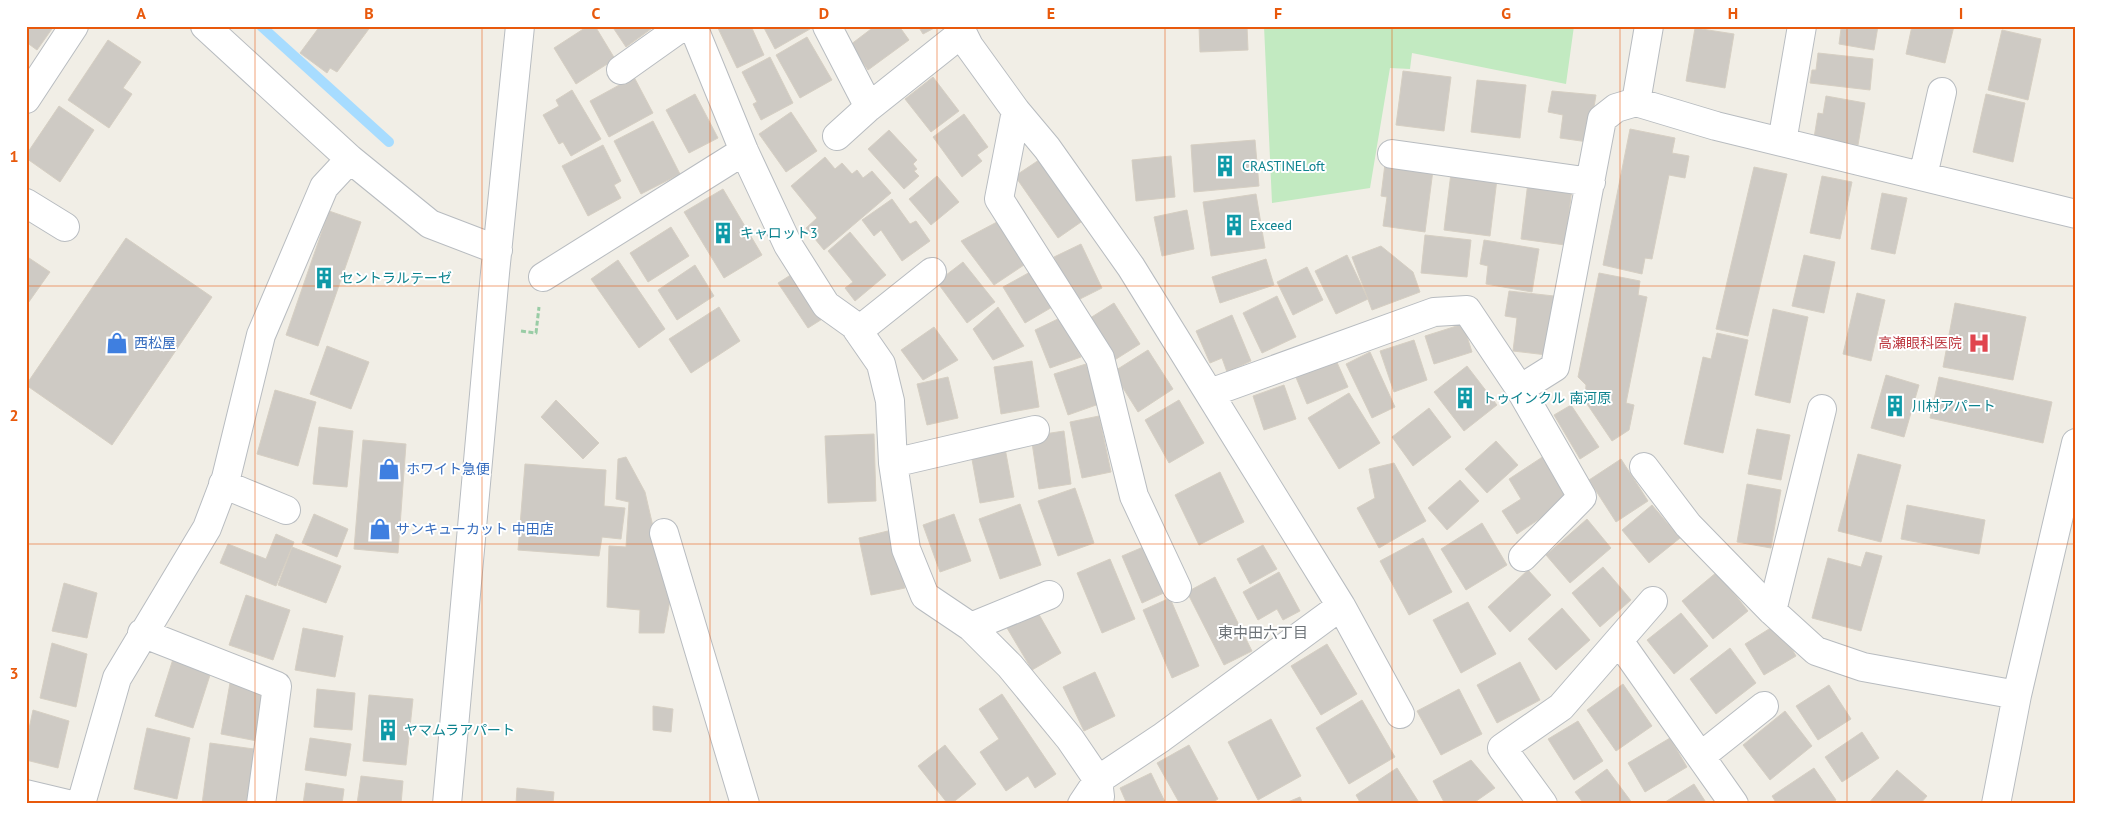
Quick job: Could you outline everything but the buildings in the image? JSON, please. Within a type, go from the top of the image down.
[{"type":"street","points":[[26,100],[74,26]]},
{"type":"street","points":[[205,26],[350,159],[430,224],[498,250]]},
{"type":"street","points":[[447,804],[520,26]]},
{"type":"street","points":[[621,70],[684,26]]},
{"type":"street","points":[[693,26],[744,151],[788,245],[826,305],[854,325],[881,364],[890,400],[893,463],[906,549],[925,596],[971,627],[1010,666],[1070,739],[1099,792]]},
{"type":"street","points":[[827,26],[869,107]]},
{"type":"street","points":[[1636,102],[1649,26]]},
{"type":"street","points":[[1782,142],[1802,26]]},
{"type":"street","points":[[837,136],[961,29],[968,46],[1046,148],[1131,267],[1341,606],[1400,714]]},
{"type":"street","points":[[1923,176],[1942,92]]},
{"type":"street","points":[[1520,389],[1555,367],[1602,118],[1616,108],[1636,102],[1716,126],[2076,214]]},
{"type":"street","points":[[1016,111],[999,199],[1100,358],[1134,496],[1177,588]]},
{"type":"street","points":[[543,277],[744,151]]},
{"type":"street","points":[[1392,154],[1591,182]]},
{"type":"street","points":[[81,804],[117,678],[142,633],[207,528],[223,484],[261,335],[324,187],[350,159]]},
{"type":"street","points":[[26,203],[64,227]]},
{"type":"street","points":[[858,331],[932,272]]},
{"type":"street","points":[[1210,393],[1434,312],[1467,310],[1520,389],[1582,497],[1523,557]]},
{"type":"street","points":[[1772,611],[1822,409]]},
{"type":"street","points":[[893,463],[1035,430]]},
{"type":"street","points":[[1996,804],[2017,695],[2076,443]]},
{"type":"street","points":[[1644,468],[1688,525],[1772,611],[1816,650],[1863,667],[2017,695]]},
{"type":"street","points":[[223,484],[286,510]]},
{"type":"street","points":[[664,533],[746,804]]},
{"type":"street","points":[[971,627],[1049,595]]},
{"type":"street","points":[[1543,804],[1502,748],[1561,707],[1653,601]]},
{"type":"street","points":[[1082,804],[1099,792],[1161,738],[1341,606]]},
{"type":"street","points":[[142,633],[277,686],[261,804]]},
{"type":"street","points":[[1619,641],[1734,804]]},
{"type":"street","points":[[1700,756],[1764,706]]},
{"type":"street","points":[[26,794],[68,804]]},
{"type":"path","points":[[520,331],[536,333],[543,277]]},
{"type":"green space","points":[[1264,26],[1574,26],[1566,84],[1412,53],[1410,69],[1390,68],[1370,188],[1272,203]]},
{"type":"waterway","points":[[261,26],[389,142]]},
{"type":"place","name":"CRASTINELoft","points":[[1225,166]]},
{"type":"place","name":"Exceed","points":[[1234,225]]},
{"type":"place","name":"キャロット3","points":[[723,233]]},
{"type":"place","name":"セントラルテーゼ","points":[[324,278]]},
{"type":"place","name":"西松屋","points":[[117,343]]},
{"type":"place","name":"高瀬眼科医院","points":[[1979,343]]},
{"type":"place","name":"トゥインクル 南河原","points":[[1465,398]]},
{"type":"place","name":"川村アパート","points":[[1895,406]]},
{"type":"place","name":"ホワイト急便","points":[[389,469]]},
{"type":"place","name":"サンキューカット 中田店","points":[[380,529]]},
{"type":"place","name":"ヤマムラアパート","points":[[388,730]]},
{"type":"district","name":"東中田六丁目","points":[[1263,632]]}]
